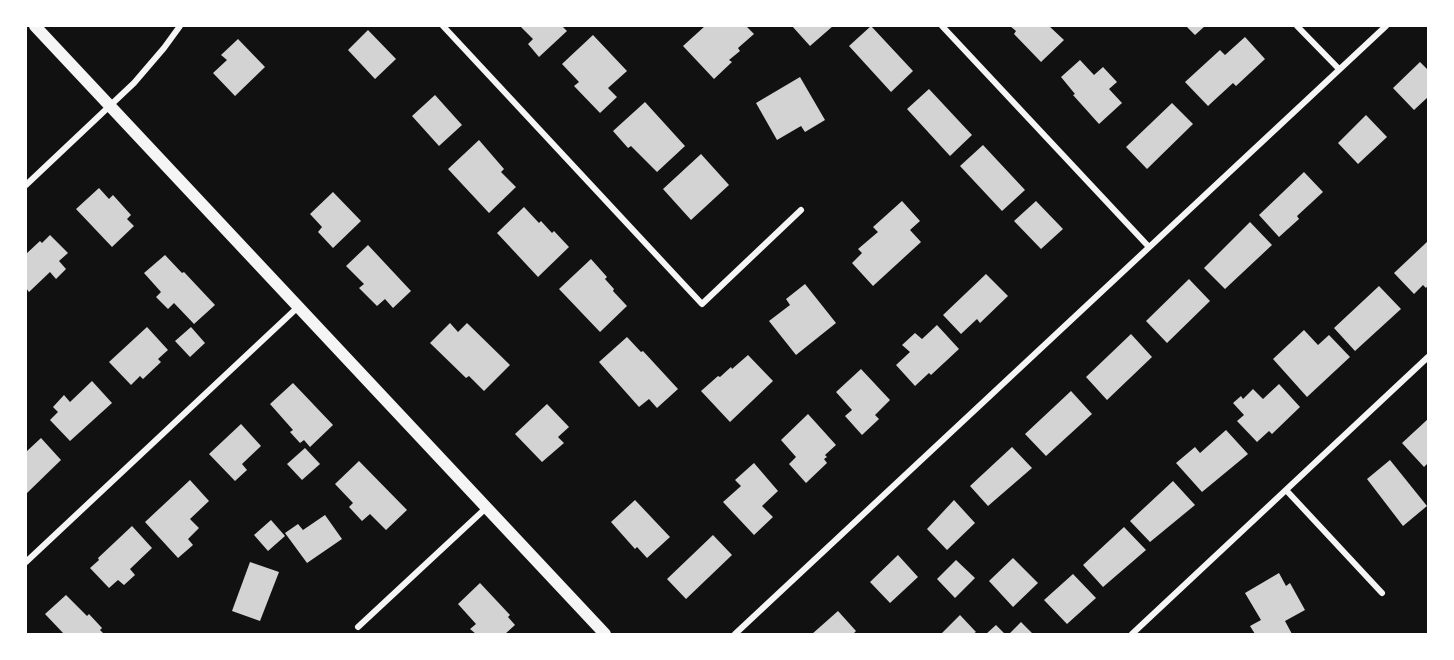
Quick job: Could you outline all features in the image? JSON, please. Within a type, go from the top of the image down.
[{"type":"main road","points":[[35,26],[605,634]]},
{"type":"street","points":[[26,185],[111,106],[153,62],[180,26]]},
{"type":"street","points":[[443,26],[702,304],[801,210]]},
{"type":"street","points":[[942,26],[1149,247]]},
{"type":"street","points":[[1298,26],[1339,69]]},
{"type":"street","points":[[735,634],[1386,26]]},
{"type":"street","points":[[26,562],[299,307]]},
{"type":"street","points":[[1132,634],[1428,357]]},
{"type":"street","points":[[1286,490],[1382,592]]},
{"type":"street","points":[[358,627],[486,508]]},
{"type":"building","points":[[520,26],[562,26],[567,31],[539,57],[528,44],[533,39]]},
{"type":"building","points":[[705,26],[746,26],[754,34],[738,48],[740,51],[729,60],[732,62],[714,79],[683,46]]},
{"type":"building","points":[[792,26],[833,26],[810,46]]},
{"type":"building","points":[[871,26],[913,71],[891,92],[849,46]]},
{"type":"building","points":[[1010,26],[1049,26],[1064,40],[1041,62],[1014,34],[1016,31]]},
{"type":"building","points":[[1186,26],[1205,26],[1195,35]]},
{"type":"building","points":[[368,30],[396,59],[375,79],[348,50]]},
{"type":"building","points":[[593,35],[627,71],[608,88],[617,97],[600,113],[574,86],[579,82],[562,64]]},
{"type":"building","points":[[1245,37],[1265,59],[1236,86],[1233,83],[1208,106],[1185,82],[1220,50],[1225,55]]},
{"type":"building","points":[[238,39],[265,67],[235,96],[213,73],[227,60],[221,55]]},
{"type":"building","points":[[1080,60],[1094,75],[1103,67],[1117,82],[1109,89],[1122,103],[1099,124],[1073,95],[1075,94],[1061,77]]},
{"type":"building","points":[[1420,62],[1428,70],[1428,97],[1414,110],[1393,88]]},
{"type":"building","points":[[800,77],[825,120],[805,132],[801,126],[777,140],[756,103]]},
{"type":"building","points":[[929,89],[972,135],[950,156],[907,109]]},
{"type":"building","points":[[435,95],[462,125],[439,146],[412,116]]},
{"type":"building","points":[[645,102],[685,146],[657,172],[631,146],[628,148],[613,131]]},
{"type":"building","points":[[1172,103],[1193,124],[1147,169],[1126,147]]},
{"type":"building","points":[[1366,115],[1387,137],[1358,164],[1338,143]]},
{"type":"building","points":[[479,140],[504,169],[501,172],[516,187],[489,213],[448,169]]},
{"type":"building","points":[[983,145],[1025,190],[1002,211],[960,166]]},
{"type":"building","points":[[701,154],[729,185],[691,220],[663,189]]},
{"type":"building","points":[[1304,172],[1323,192],[1297,216],[1299,219],[1279,237],[1259,215]]},
{"type":"building","points":[[99,188],[109,199],[113,195],[131,215],[127,219],[134,226],[112,247],[76,209]]},
{"type":"building","points":[[333,192],[361,221],[333,248],[318,232],[322,227],[310,214]]},
{"type":"building","points":[[902,201],[920,221],[910,230],[921,242],[873,286],[852,263],[862,253],[858,249],[878,232],[873,227]]},
{"type":"building","points":[[1036,201],[1063,229],[1041,249],[1014,221]]},
{"type":"building","points":[[524,207],[539,223],[541,221],[552,233],[554,231],[569,247],[538,277],[497,233]]},
{"type":"building","points":[[1250,222],[1272,245],[1225,289],[1204,268]]},
{"type":"building","points":[[50,235],[68,253],[59,261],[66,269],[56,279],[50,272],[29,292],[26,288],[26,254]]},
{"type":"building","points":[[1428,241],[1428,285],[1426,288],[1423,285],[1414,294],[1394,273]]},
{"type":"building","points":[[368,245],[411,291],[393,308],[385,299],[377,306],[359,288],[364,284],[346,266]]},
{"type":"building","points":[[165,255],[215,305],[194,324],[174,303],[168,309],[156,297],[161,292],[144,273]]},
{"type":"building","points":[[591,259],[607,277],[605,279],[614,289],[613,291],[627,306],[600,332],[559,289]]},
{"type":"building","points":[[986,274],[1008,296],[980,323],[977,319],[961,334],[943,315]]},
{"type":"building","points":[[1189,279],[1210,301],[1167,343],[1146,321]]},
{"type":"building","points":[[805,284],[836,323],[796,355],[769,321],[790,305],[786,299]]},
{"type":"building","points":[[1379,286],[1401,309],[1355,351],[1334,328]]},
{"type":"building","points":[[450,323],[458,332],[467,323],[510,365],[484,391],[469,376],[466,378],[430,343]]},
{"type":"building","points":[[937,325],[959,349],[931,375],[929,373],[915,386],[896,365],[910,352],[902,345],[915,333],[922,339]]},
{"type":"building","points":[[147,327],[168,350],[158,359],[161,362],[143,379],[140,376],[131,385],[109,362]]},
{"type":"building","points":[[191,327],[205,343],[190,357],[175,341]]},
{"type":"building","points":[[1304,330],[1318,345],[1329,335],[1350,357],[1307,397],[1273,359]]},
{"type":"building","points":[[1131,334],[1152,357],[1107,400],[1086,377]]},
{"type":"building","points":[[627,337],[678,389],[657,408],[649,399],[639,407],[599,362]]},
{"type":"building","points":[[748,355],[773,381],[730,422],[701,391]]},
{"type":"building","points":[[861,369],[890,400],[875,415],[879,419],[862,435],[845,416],[852,410],[836,392]]},
{"type":"building","points":[[92,381],[112,403],[70,441],[50,420],[58,412],[53,407],[64,395],[70,402]]},
{"type":"building","points":[[293,383],[333,425],[310,447],[304,440],[300,443],[290,432],[293,430],[270,404]]},
{"type":"building","points":[[1279,384],[1300,407],[1272,434],[1269,431],[1257,442],[1237,421],[1244,415],[1233,403],[1241,396],[1243,399],[1253,389],[1263,399]]},
{"type":"building","points":[[1071,391],[1092,414],[1046,456],[1025,434]]},
{"type":"building","points":[[547,404],[569,427],[558,437],[564,443],[542,462],[515,434]]},
{"type":"building","points":[[808,414],[836,445],[825,455],[827,457],[824,459],[827,463],[806,483],[789,464],[796,457],[781,440]]},
{"type":"building","points":[[1428,419],[1428,463],[1424,467],[1402,443]]},
{"type":"building","points":[[241,424],[261,446],[242,464],[247,470],[235,481],[209,454]]},
{"type":"building","points":[[1226,430],[1248,454],[1202,492],[1176,463],[1195,447],[1200,453]]},
{"type":"building","points":[[41,438],[61,460],[26,494],[26,449],[27,451]]},
{"type":"building","points":[[1012,447],[1032,468],[988,506],[970,486]]},
{"type":"building","points":[[305,448],[320,464],[302,480],[287,464]]},
{"type":"building","points":[[1390,460],[1427,506],[1403,526],[1367,479]]},
{"type":"building","points":[[359,461],[407,510],[386,530],[370,514],[362,521],[349,507],[353,503],[335,484]]},
{"type":"building","points":[[754,463],[778,491],[762,506],[773,517],[754,535],[723,502],[741,486],[735,480]]},
{"type":"building","points":[[190,480],[209,501],[190,519],[199,528],[188,539],[193,545],[178,558],[145,522]]},
{"type":"building","points":[[1173,481],[1195,505],[1150,542],[1130,521]]},
{"type":"building","points":[[635,500],[670,537],[647,558],[637,547],[635,549],[611,522]]},
{"type":"building","points":[[954,500],[975,523],[947,550],[927,529]]},
{"type":"building","points":[[325,515],[342,539],[307,563],[285,533],[298,524],[303,530]]},
{"type":"building","points":[[271,520],[285,536],[268,551],[254,535]]},
{"type":"building","points":[[132,526],[152,548],[130,569],[135,575],[124,585],[118,580],[109,588],[90,568]]},
{"type":"building","points":[[1124,527],[1146,550],[1103,587],[1083,565]]},
{"type":"building","points":[[713,535],[732,555],[686,599],[667,579]]},
{"type":"building","points":[[898,555],[918,577],[890,603],[870,582]]},
{"type":"building","points":[[1013,558],[1038,583],[1013,607],[989,581]]},
{"type":"building","points":[[956,560],[975,578],[955,598],[937,579]]},
{"type":"building","points":[[250,562],[279,572],[260,621],[232,611]]},
{"type":"building","points":[[1279,573],[1286,586],[1290,583],[1305,610],[1285,621],[1292,634],[1255,634],[1250,626],[1261,620],[1245,593]]},
{"type":"building","points":[[1073,574],[1096,598],[1067,624],[1044,600]]},
{"type":"building","points":[[480,583],[510,615],[508,617],[515,625],[505,634],[476,634],[470,629],[476,624],[458,604]]},
{"type":"building","points":[[66,595],[87,616],[89,614],[102,628],[100,630],[104,634],[64,634],[45,614]]},
{"type":"building","points":[[838,611],[856,631],[853,634],[812,634]]},
{"type":"building","points":[[960,615],[976,632],[973,634],[941,634]]},
{"type":"building","points":[[1021,622],[1033,634],[1009,634]]},
{"type":"building","points":[[996,625],[1005,634],[986,634]]}]
